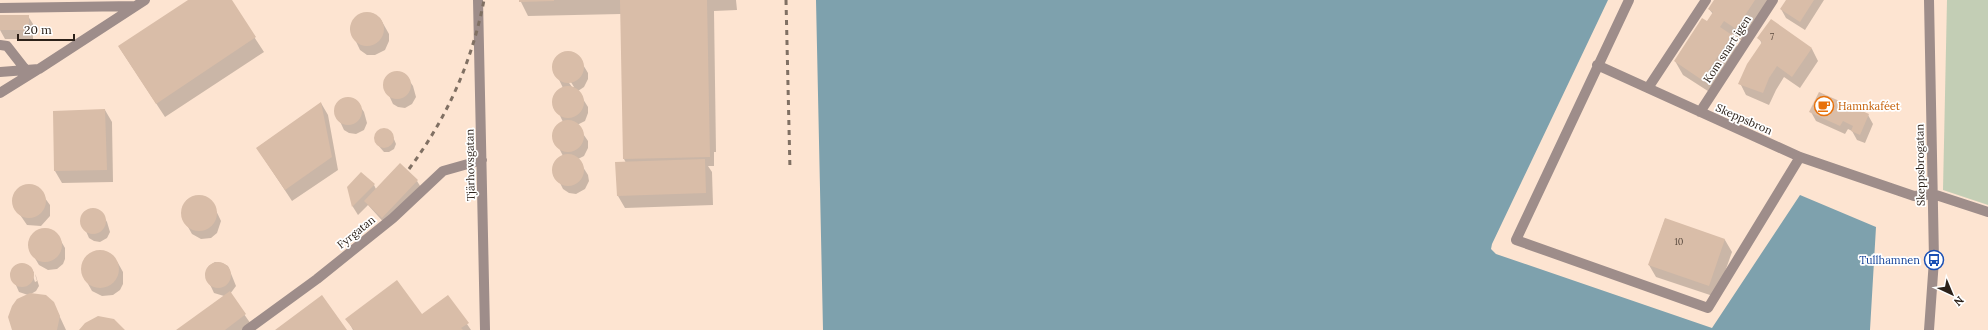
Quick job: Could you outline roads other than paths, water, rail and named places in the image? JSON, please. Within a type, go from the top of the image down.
[{"type":"street","name":"Tjärhovsgatan","points":[[478,0],[484,330]]},
{"type":"street","points":[[1629,0],[1597,65],[1516,240],[1708,308],[1800,156]]},
{"type":"street","points":[[1648,88],[1706,0]]},
{"type":"street","name":"Kom snart igen","points":[[1700,112],[1774,0]]},
{"type":"street","name":"Skeppsbrogatan","points":[[1929,0],[1934,280],[1930,330]]},
{"type":"street","points":[[0,8],[141,3]]},
{"type":"street","points":[[0,93],[141,3]]},
{"type":"street","points":[[0,44],[7,46],[25,69]]},
{"type":"street","name":"Skeppsbron","points":[[1597,65],[1800,156],[1914,196],[1933,194]]},
{"type":"street","points":[[0,72],[39,69]]},
{"type":"street","name":"Fyrgatan","points":[[247,330],[316,279],[387,223],[441,173],[482,160]]},
{"type":"street","points":[[1933,194],[1988,212]]},
{"type":"water","points":[[816,0],[1608,0],[1492,244],[1491,249],[1496,254],[1712,328],[1800,195],[1876,227],[1870,330],[823,330]]},
{"type":"railway","points":[[409,169],[435,130],[456,89],[473,45],[484,0]]},
{"type":"railway","points":[[786,0],[790,170]]},
{"type":"place","name":"Hamnkaféet","points":[[1824,106]]},
{"type":"place","name":"Tullhamnen","points":[[1934,260]]}]
